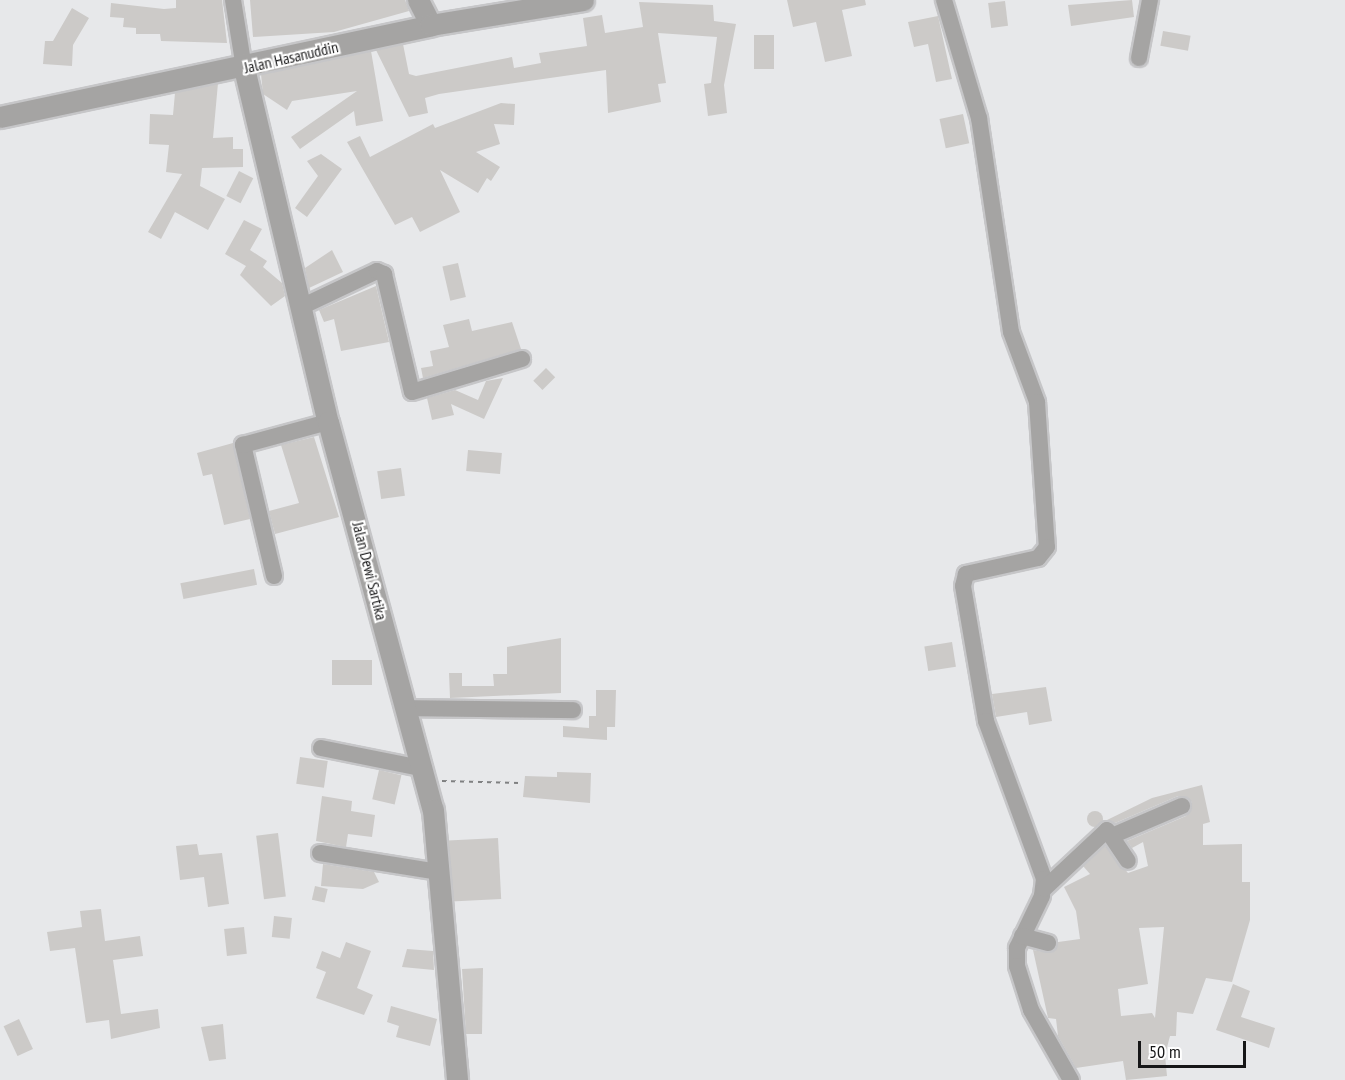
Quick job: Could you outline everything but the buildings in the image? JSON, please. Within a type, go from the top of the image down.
[{"type":"street","points":[[233,0],[244,68]]},
{"type":"street","points":[[418,0],[431,24]]},
{"type":"street","name":"Jalan Hasanuddin","points":[[0,117],[244,68],[502,7],[583,0]]},
{"type":"street","points":[[944,0],[979,118],[1000,280],[1014,341],[1037,402],[1047,547],[1038,558],[966,574],[963,586],[986,721],[1041,866],[1044,889]]},
{"type":"street","points":[[1139,58],[1150,0]]},
{"type":"street","name":"Jalan Dewi Sartika","points":[[244,68],[328,422],[437,834],[457,1080]]},
{"type":"street","points":[[301,307],[377,271],[384,274],[412,392],[522,359]]},
{"type":"street","points":[[274,576],[243,445],[328,422]]},
{"type":"street","points":[[405,708],[573,711]]},
{"type":"street","points":[[321,748],[422,775]]},
{"type":"street","points":[[1071,1080],[1022,985],[1017,966],[1022,936],[1044,889],[1102,832],[1114,835],[1182,806]]},
{"type":"street","points":[[1114,835],[1128,861]]},
{"type":"street","points":[[320,853],[439,873]]},
{"type":"street","points":[[1022,936],[1048,943]]},
{"type":"path","points":[[422,775],[520,783]]}]
